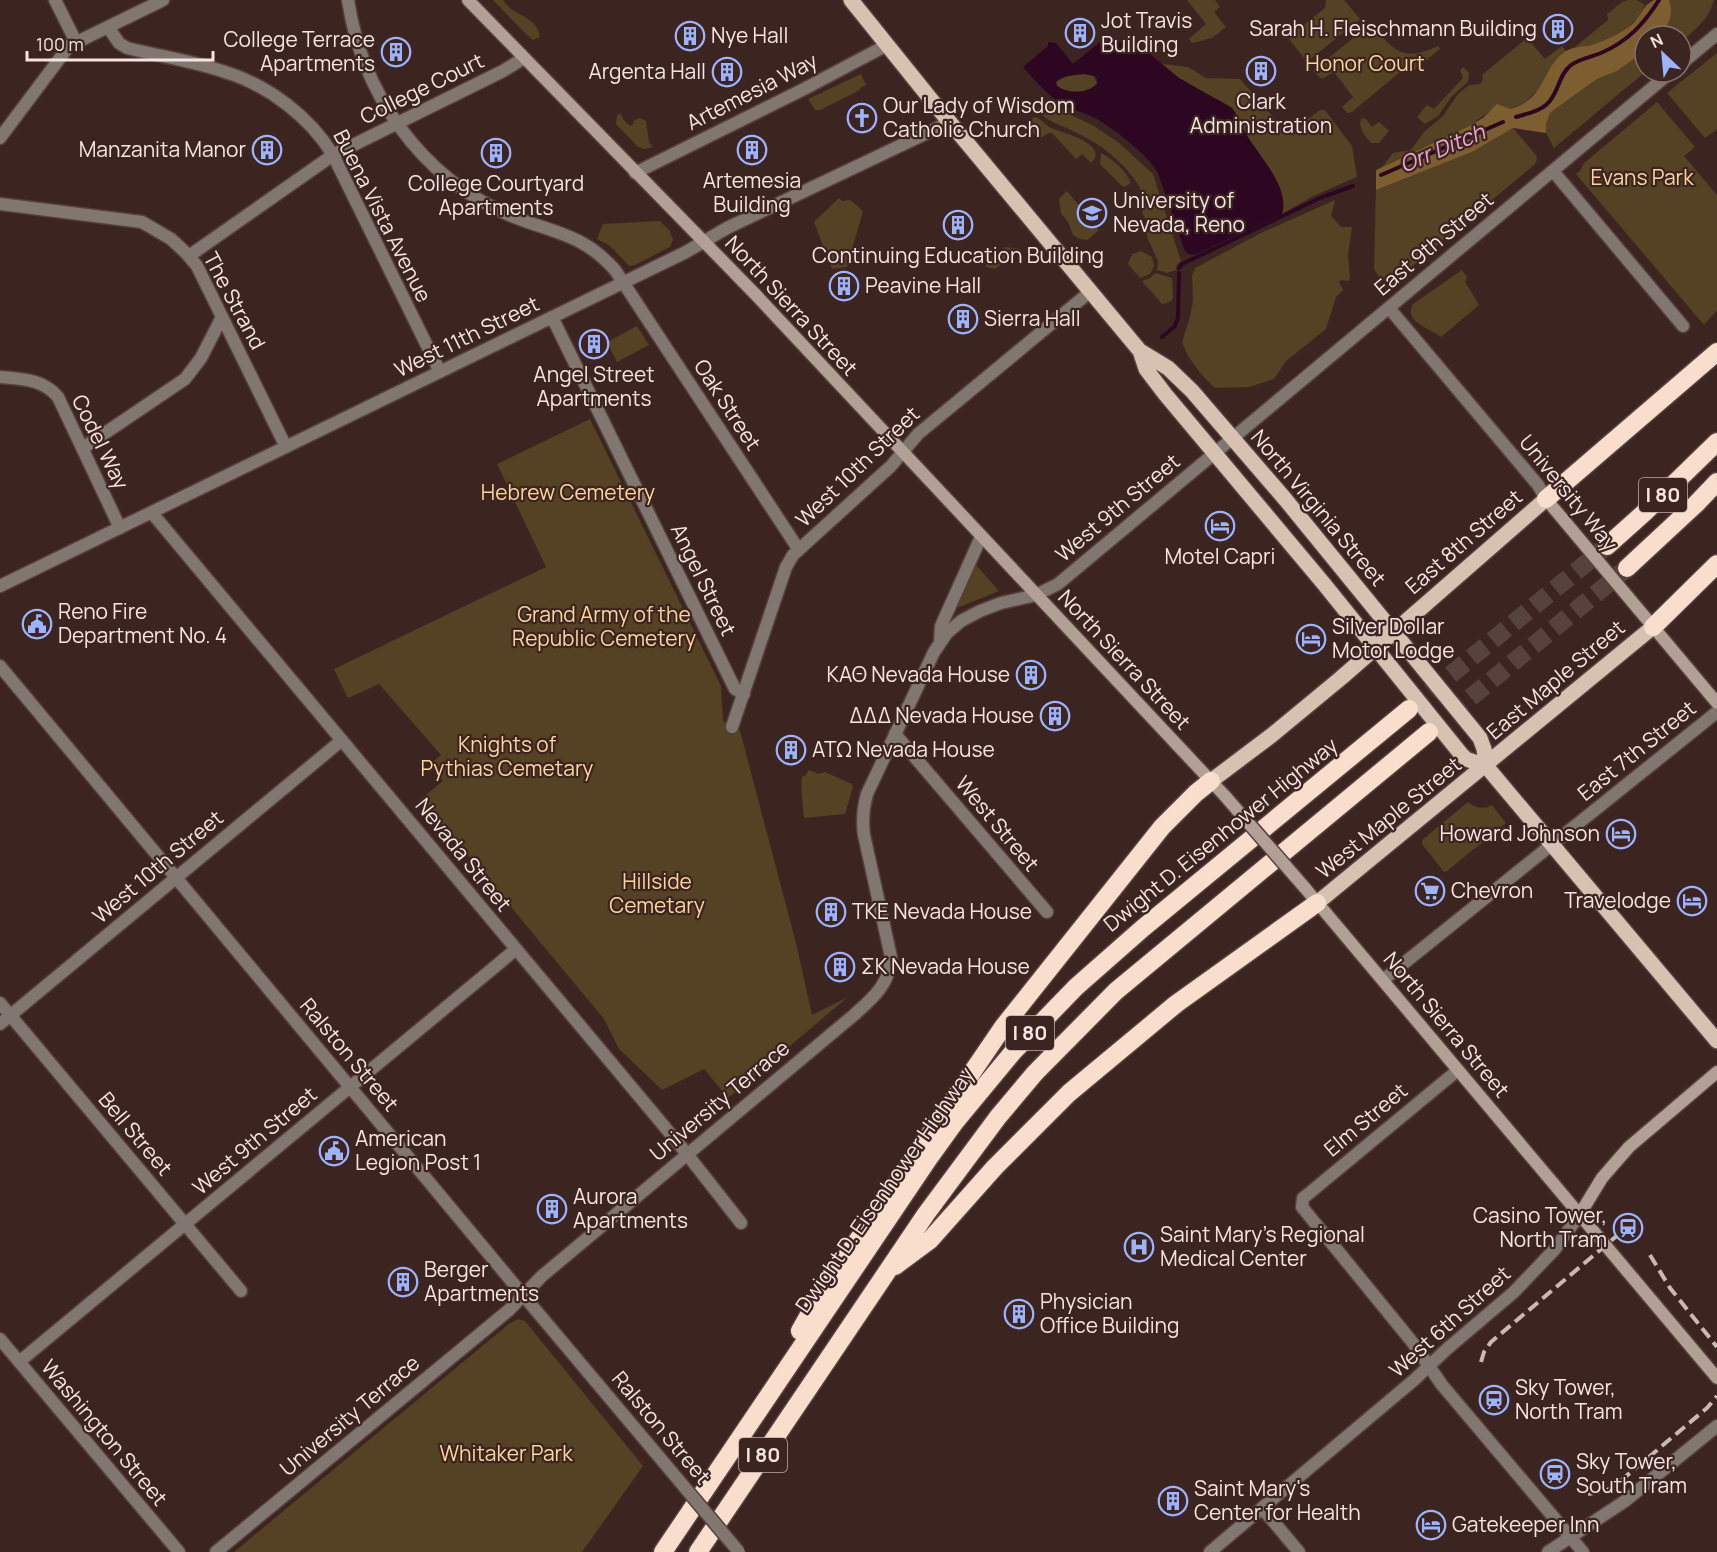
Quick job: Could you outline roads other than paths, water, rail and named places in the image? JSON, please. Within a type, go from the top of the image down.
[{"type":"highway","points":[[1546,499],[1717,352]]},
{"type":"highway","name":"I 80","points":[[1608,546],[1678,482],[1717,442]]},
{"type":"highway","name":"I 80","points":[[1627,568],[1717,482]]},
{"type":"highway","points":[[1653,627],[1717,564]]},
{"type":"highway","name":"Dwight D. Eisenhower Highway","points":[[663,1552],[929,1158],[955,1122],[1013,1052],[1043,1019],[1109,957],[1409,709]]},
{"type":"highway","name":"I 80","points":[[698,1552],[883,1274],[998,1117],[1035,1073],[1116,991],[1429,732]]},
{"type":"highway","points":[[740,1439],[819,1297],[1003,1027],[1162,827],[1196,793],[1211,782]]},
{"type":"highway","points":[[883,1274],[930,1240],[1002,1159],[1041,1119],[1091,1074],[1191,992],[1317,903]]},
{"type":"main road","name":"North Sierra Street","points":[[468,0],[764,303],[1225,796],[1383,980],[1717,1378]]},
{"type":"main road","name":"North Virginia Street","points":[[851,0],[1140,351],[1168,369],[1192,391],[1223,446],[1384,641],[1480,738],[1486,766]]},
{"type":"main road","name":"North Virginia Street","points":[[1140,351],[1146,369],[1223,446],[1384,641],[1461,754],[1466,759],[1486,766],[1717,1041]]},
{"type":"main road","name":"University Way","points":[[1546,499],[1717,703]]},
{"type":"main road","name":"East 8th Street","points":[[1211,782],[1272,735],[1384,641],[1546,499]]},
{"type":"main road","name":"East Maple Street","points":[[1486,766],[1653,627]]},
{"type":"main road","name":"West Maple Street","points":[[1317,903],[1486,766]]},
{"type":"main road","name":"West 6th Street","points":[[1580,1214],[1602,1178],[1629,1147],[1657,1120],[1717,1072]]},
{"type":"street","points":[[55,0],[76,42]]},
{"type":"street","points":[[0,138],[64,50],[163,0]]},
{"type":"street","name":"Oak Street","points":[[348,0],[352,26],[369,76],[384,105],[414,146],[451,180],[507,214],[570,236],[606,260],[799,550]]},
{"type":"street","name":"Buena Vista Avenue","points":[[108,27],[119,43],[126,48],[226,72],[260,88],[278,98],[312,126],[323,138],[333,155],[440,372]]},
{"type":"street","points":[[1693,54],[1717,34]]},
{"type":"street","name":"Artemesia Way","points":[[635,173],[887,45]]},
{"type":"street","name":"College Court","points":[[189,256],[333,155],[503,71],[524,58]]},
{"type":"street","name":"East 9th Street","points":[[1223,446],[1657,84]]},
{"type":"street","name":"West 11th Street","points":[[0,586],[622,283],[728,228],[950,122]]},
{"type":"street","points":[[1553,171],[1683,326]]},
{"type":"street","name":"The Strand","points":[[0,204],[142,222],[171,239],[196,266],[286,447]]},
{"type":"street","name":"West 10th Street","points":[[732,727],[789,561],[891,466],[918,434],[1091,291]]},
{"type":"street","name":"University Way","points":[[1389,308],[1530,476],[1546,499]]},
{"type":"street","points":[[83,448],[185,378],[201,358],[222,316]]},
{"type":"street","name":"Angel Street","points":[[552,317],[735,689],[744,694]]},
{"type":"street","name":"Codel Way","points":[[0,377],[30,380],[51,389],[61,403],[120,528]]},
{"type":"street","name":"West 9th Street","points":[[1036,595],[1058,584],[1223,446]]},
{"type":"street","name":"Nevada Street","points":[[152,513],[741,1223]]},
{"type":"street","points":[[940,642],[942,626],[981,537]]},
{"type":"street","name":"University Terrace","points":[[216,1552],[509,1310],[542,1276],[866,1005],[882,988],[888,977],[891,957],[862,820],[867,794],[940,642],[953,628],[980,611],[1001,603],[1036,595]]},
{"type":"street","name":"Ralston Street","points":[[0,666],[739,1552]]},
{"type":"street","name":"East 7th Street","points":[[1383,980],[1717,712]]},
{"type":"street","name":"West Street","points":[[895,734],[1047,912]]},
{"type":"street","name":"West 10th Street","points":[[0,1024],[342,740]]},
{"type":"street","name":"West 9th Street","points":[[20,1362],[515,950]]},
{"type":"street","name":"Bell Street","points":[[0,1003],[241,1291]]},
{"type":"street","name":"Elm Street","points":[[1429,1367],[1413,1343],[1304,1211],[1302,1202],[1307,1195],[1458,1070]]},
{"type":"street","name":"West 6th Street","points":[[1209,1552],[1429,1367],[1514,1292],[1556,1249],[1580,1214]]},
{"type":"street","name":"Washington Street","points":[[0,1339],[179,1552]]},
{"type":"street","points":[[1429,1367],[1583,1552]]},
{"type":"street","points":[[1548,1552],[1625,1501],[1717,1426]]},
{"type":"street","points":[[1262,1508],[1299,1552]]},
{"type":"waterway","name":"Orr Ditch","points":[[1516,117],[1536,111],[1546,105],[1554,96],[1563,74],[1571,65],[1610,49],[1627,38],[1659,0]]},
{"type":"waterway","name":"Orr Ditch","points":[[1381,175],[1503,122]]},
{"type":"waterway","name":"Orr Ditch","points":[[1179,268],[1182,264],[1320,198],[1353,186]]},
{"type":"waterway","name":"Orr Ditch","points":[[1162,337],[1175,326],[1178,318],[1179,273]]},
{"type":"tunnel","points":[[1409,709],[1607,546]]},
{"type":"tunnel","points":[[1429,732],[1627,568]]},
{"type":"railway","points":[[1481,1362],[1491,1342],[1619,1234]]},
{"type":"railway","points":[[1650,1255],[1670,1288],[1717,1347]]},
{"type":"railway","points":[[1588,1494],[1606,1491],[1618,1483],[1707,1408],[1717,1396]]},
{"type":"place","name":"Sarah H. Fleischmann Building","points":[[1558,29]]},
{"type":"place","name":"Jot Travis Building","points":[[1080,33]]},
{"type":"place","name":"Nye Hall","points":[[690,36]]},
{"type":"place","name":"College Terrace Apartments","points":[[396,52]]},
{"type":"place","name":"Clark Administration","points":[[1261,71]]},
{"type":"place","name":"Argenta Hall","points":[[727,72]]},
{"type":"place","name":"Our Lady of Wisdom Catholic Church","points":[[862,118]]},
{"type":"place","name":"Manzanita Manor","points":[[267,150]]},
{"type":"place","name":"Artemesia Building","points":[[752,150]]},
{"type":"place","name":"College Courtyard Apartments","points":[[496,153]]},
{"type":"place","name":"University of Nevada, Reno","points":[[1092,213]]},
{"type":"place","name":"Continuing Education Building","points":[[958,225]]},
{"type":"place","name":"Peavine Hall","points":[[844,286]]},
{"type":"place","name":"Sierra Hall","points":[[963,319]]},
{"type":"place","name":"Angel Street Apartments","points":[[594,344]]},
{"type":"place","name":"Motel Capri","points":[[1220,526]]},
{"type":"place","name":"Reno Fire Department No. 4","points":[[37,624]]},
{"type":"place","name":"Silver Dollar Motor Lodge","points":[[1311,639]]},
{"type":"place","name":"ΚΑΘ Nevada House","points":[[1031,675]]},
{"type":"place","name":"ΔΔΔ Nevada House","points":[[1055,716]]},
{"type":"place","name":"ΑΤΩ Nevada House","points":[[791,750]]},
{"type":"place","name":"Howard Johnson","points":[[1621,834]]},
{"type":"place","name":"Chevron","points":[[1430,891]]},
{"type":"place","name":"Travelodge","points":[[1692,901]]},
{"type":"place","name":"ΤΚΕ Nevada House","points":[[831,912]]},
{"type":"place","name":"ΣΚ Nevada House","points":[[840,967]]},
{"type":"place","name":"American Legion Post 1","points":[[334,1151]]},
{"type":"place","name":"Aurora Apartments","points":[[552,1209]]},
{"type":"place","name":"Casino Tower, North Tram","points":[[1628,1228]]},
{"type":"place","name":"Saint Mary's Regional Medical Center","points":[[1139,1247]]},
{"type":"place","name":"Berger Apartments","points":[[403,1282]]},
{"type":"place","name":"Physician Office Building","points":[[1019,1314]]},
{"type":"place","name":"Sky Tower, North Tram","points":[[1494,1400]]},
{"type":"place","name":"Sky Tower, South Tram","points":[[1555,1474]]},
{"type":"place","name":"Saint Mary's Center for Health","points":[[1173,1501]]},
{"type":"place","name":"Gatekeeper Inn","points":[[1431,1525]]},
{"type":"park label","name":"Honor Court","points":[[1365,64]]},
{"type":"park label","name":"Evans Park","points":[[1642,178]]},
{"type":"park label","name":"Hebrew Cemetery","points":[[568,493]]},
{"type":"park label","name":"Grand Army of the Republic Cemetery","points":[[604,627]]},
{"type":"park label","name":"Knights of Pythias Cemetary","points":[[507,757]]},
{"type":"park label","name":"Hillside Cemetary","points":[[657,894]]},
{"type":"park label","name":"Whitaker Park","points":[[506,1454]]}]
